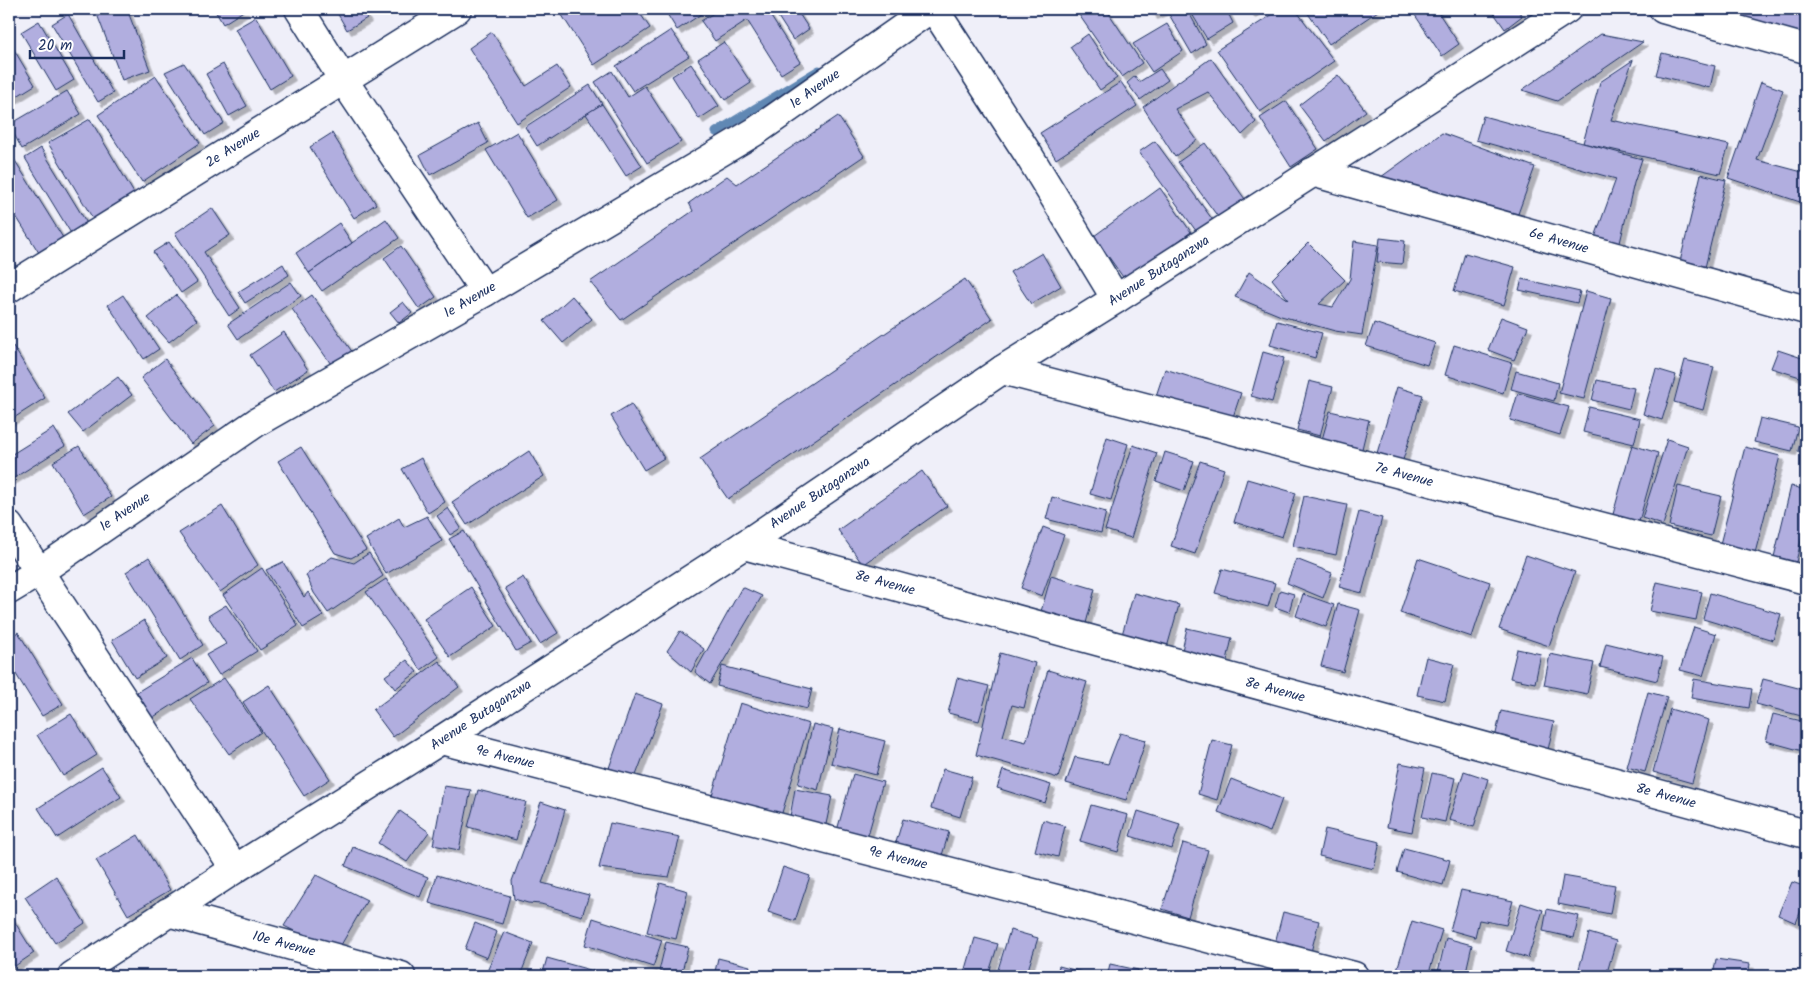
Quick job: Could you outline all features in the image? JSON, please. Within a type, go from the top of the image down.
[{"type":"street","points":[[299,9],[344,81],[485,292]]},
{"type":"street","name":"2e Avenue","points":[[9,288],[458,9]]},
{"type":"street","name":"1e Avenue","points":[[9,590],[39,572],[257,422],[485,292],[756,131],[930,9]]},
{"type":"street","points":[[934,9],[1028,154],[1116,299]]},
{"type":"street","name":"Avenue Butaganzwa","points":[[72,976],[168,912],[441,740],[744,544],[1002,370],[1116,299],[1567,9]]},
{"type":"street","points":[[1664,9],[1806,49]]},
{"type":"street","name":"6e Avenue","points":[[1312,172],[1806,310]]},
{"type":"street","name":"7e Avenue","points":[[1002,370],[1806,580]]},
{"type":"street","points":[[9,526],[235,869]]},
{"type":"street","name":"8e Avenue","points":[[744,544],[1806,834]]},
{"type":"street","name":"9e Avenue","points":[[441,740],[1354,976]]},
{"type":"street","name":"10e Avenue","points":[[168,912],[400,976]]},
{"type":"building","points":[[95,9],[127,9],[150,70],[122,80]]},
{"type":"building","points":[[214,9],[244,9],[245,10],[223,24]]},
{"type":"building","points":[[335,9],[362,9],[367,18],[347,30]]},
{"type":"building","points":[[558,9],[637,9],[650,28],[594,65]]},
{"type":"building","points":[[664,9],[709,9],[677,30]]},
{"type":"building","points":[[720,9],[766,9],[800,62],[781,74],[747,20],[715,41],[701,21]]},
{"type":"building","points":[[773,9],[796,9],[809,29],[793,40]]},
{"type":"building","points":[[1075,9],[1106,9],[1142,63],[1122,77]]},
{"type":"building","points":[[1150,9],[1166,9],[1153,15]]},
{"type":"building","points":[[1187,9],[1206,44],[1192,54],[1167,11]]},
{"type":"building","points":[[1189,9],[1226,9],[1233,23],[1207,39]]},
{"type":"building","points":[[1248,9],[1258,9],[1251,14]]},
{"type":"building","points":[[1281,9],[1295,9],[1334,61],[1260,112],[1217,50]]},
{"type":"building","points":[[1305,9],[1381,9],[1329,44]]},
{"type":"building","points":[[1411,9],[1436,9],[1459,44],[1442,56]]},
{"type":"building","points":[[1491,9],[1517,9],[1522,16],[1505,29]]},
{"type":"building","points":[[1740,9],[1806,9],[1806,25],[1803,35],[1738,17]]},
{"type":"building","points":[[68,14],[113,93],[98,102],[52,24]]},
{"type":"building","points":[[256,17],[291,76],[270,89],[235,29]]},
{"type":"building","points":[[39,21],[74,80],[56,91],[21,32]]},
{"type":"building","points":[[1167,24],[1183,51],[1152,72],[1133,44]]},
{"type":"building","points":[[671,30],[689,56],[633,91],[616,66]]},
{"type":"building","points":[[492,32],[526,86],[557,66],[571,87],[517,123],[469,48]]},
{"type":"building","points":[[1088,34],[1117,78],[1100,90],[1070,47]]},
{"type":"building","points":[[1601,34],[1643,42],[1557,101],[1522,90]]},
{"type":"building","points":[[724,42],[751,83],[725,100],[698,59]]},
{"type":"building","points":[[13,48],[35,85],[9,101],[9,50]]},
{"type":"building","points":[[1662,53],[1715,66],[1710,88],[1656,75]]},
{"type":"building","points":[[1211,58],[1256,122],[1242,135],[1208,92],[1175,109],[1197,140],[1175,157],[1143,107]]},
{"type":"building","points":[[1633,60],[1611,120],[1729,145],[1720,174],[1583,143],[1600,82]]},
{"type":"building","points":[[184,63],[224,123],[205,135],[165,72]]},
{"type":"building","points":[[223,64],[247,106],[229,116],[206,74]]},
{"type":"building","points":[[691,64],[719,106],[699,119],[672,76]]},
{"type":"building","points":[[1160,69],[1168,80],[1140,100],[1127,83],[1135,76],[1139,82]]},
{"type":"building","points":[[612,71],[628,97],[645,86],[681,142],[647,163],[595,82]]},
{"type":"building","points":[[1338,75],[1366,111],[1326,141],[1299,105]]},
{"type":"building","points":[[156,76],[200,143],[142,182],[98,115]]},
{"type":"building","points":[[1121,82],[1137,106],[1056,159],[1040,133]]},
{"type":"building","points":[[1761,82],[1783,90],[1757,160],[1806,173],[1806,204],[1728,178]]},
{"type":"building","points":[[590,85],[602,104],[537,146],[525,127]]},
{"type":"building","points":[[67,91],[81,114],[22,149],[9,125]]},
{"type":"building","points":[[1286,101],[1318,149],[1291,167],[1260,118]]},
{"type":"building","points":[[602,104],[642,166],[626,176],[586,114]]},
{"type":"building","points":[[838,116],[864,156],[621,320],[590,282],[693,211],[689,203],[727,176],[737,184]]},
{"type":"building","points":[[1483,116],[1642,159],[1634,183],[1619,247],[1594,240],[1616,179],[1476,140]]},
{"type":"building","points":[[90,119],[138,200],[96,224],[48,143]]},
{"type":"building","points":[[478,123],[488,143],[430,175],[420,155]]},
{"type":"building","points":[[517,132],[558,200],[527,218],[486,150]]},
{"type":"building","points":[[332,133],[376,204],[354,218],[310,147]]},
{"type":"building","points":[[1442,133],[1535,167],[1515,222],[1381,177]]},
{"type":"building","points":[[1155,141],[1215,223],[1199,235],[1139,152]]},
{"type":"building","points":[[1205,143],[1247,202],[1221,221],[1178,162]]},
{"type":"building","points":[[41,148],[88,225],[72,235],[25,158]]},
{"type":"building","points":[[14,159],[65,241],[41,256],[9,205],[9,162]]},
{"type":"building","points":[[1701,174],[1726,180],[1703,276],[1678,270]]},
{"type":"building","points":[[1160,188],[1191,232],[1125,280],[1094,236]]},
{"type":"building","points":[[212,208],[230,235],[204,252],[240,308],[229,316],[175,233]]},
{"type":"building","points":[[386,219],[399,238],[322,291],[309,273]]},
{"type":"building","points":[[339,223],[352,243],[309,273],[296,253]]},
{"type":"building","points":[[1380,238],[1405,241],[1402,264],[1377,262]]},
{"type":"building","points":[[1354,241],[1378,245],[1362,335],[1335,331],[1281,316],[1235,297],[1249,272],[1289,300],[1272,279],[1308,243],[1345,280],[1319,304],[1333,307],[1350,279]]},
{"type":"building","points":[[169,242],[197,282],[181,293],[153,252]]},
{"type":"building","points":[[401,246],[436,297],[419,309],[384,258]]},
{"type":"building","points":[[1042,253],[1061,286],[1031,304],[1010,272]]},
{"type":"building","points":[[1465,253],[1515,267],[1504,305],[1454,291]]},
{"type":"building","points":[[9,256],[17,270],[9,275]]},
{"type":"building","points":[[283,264],[289,275],[245,303],[238,292]]},
{"type":"building","points":[[965,279],[992,319],[728,499],[700,459]]},
{"type":"building","points":[[1522,279],[1580,292],[1577,303],[1519,290]]},
{"type":"building","points":[[291,282],[301,296],[238,339],[228,324]]},
{"type":"building","points":[[1586,291],[1611,298],[1584,399],[1559,393]]},
{"type":"building","points":[[123,295],[159,349],[144,359],[108,305]]},
{"type":"building","points":[[176,295],[197,320],[169,342],[148,318]]},
{"type":"building","points":[[312,295],[353,353],[333,367],[292,309]]},
{"type":"building","points":[[572,296],[592,319],[563,343],[544,321]]},
{"type":"building","points":[[403,302],[412,313],[399,323],[390,312]]},
{"type":"building","points":[[1501,317],[1528,327],[1514,360],[1488,350]]},
{"type":"building","points":[[1277,321],[1322,333],[1315,358],[1270,345]]},
{"type":"building","points":[[1374,323],[1435,343],[1427,365],[1366,346]]},
{"type":"building","points":[[284,332],[308,370],[274,392],[250,355]]},
{"type":"building","points":[[1454,345],[1512,363],[1503,393],[1445,375]]},
{"type":"building","points":[[13,346],[45,398],[9,421],[9,349]]},
{"type":"building","points":[[1778,350],[1805,359],[1800,377],[1771,368]]},
{"type":"building","points":[[1263,352],[1284,358],[1272,402],[1251,396]]},
{"type":"building","points":[[165,359],[215,426],[191,444],[141,378]]},
{"type":"building","points":[[1685,360],[1714,367],[1703,410],[1674,402]]},
{"type":"building","points":[[1165,369],[1241,393],[1232,420],[1156,396]]},
{"type":"building","points":[[1656,369],[1676,375],[1662,420],[1643,414]]},
{"type":"building","points":[[1516,371],[1558,383],[1554,401],[1511,389]]},
{"type":"building","points":[[118,377],[132,395],[83,432],[68,414]]},
{"type":"building","points":[[1597,380],[1634,388],[1629,409],[1592,400]]},
{"type":"building","points":[[1309,381],[1333,387],[1320,436],[1297,430]]},
{"type":"building","points":[[1397,387],[1423,395],[1403,460],[1377,453]]},
{"type":"building","points":[[1518,393],[1569,407],[1560,435],[1510,420]]},
{"type":"building","points":[[631,404],[664,458],[644,470],[611,416]]},
{"type":"building","points":[[1589,407],[1640,419],[1634,444],[1583,432]]},
{"type":"building","points":[[1330,411],[1369,420],[1361,453],[1321,443]]},
{"type":"building","points":[[1760,418],[1798,427],[1792,451],[1754,442]]},
{"type":"building","points":[[1806,420],[1806,453],[1798,451]]},
{"type":"building","points":[[54,428],[65,446],[9,481],[9,456]]},
{"type":"building","points":[[1107,437],[1128,444],[1111,500],[1090,494]]},
{"type":"building","points":[[1667,439],[1688,446],[1663,525],[1642,518]]},
{"type":"building","points":[[1133,445],[1157,453],[1131,538],[1105,530]]},
{"type":"building","points":[[1632,445],[1658,453],[1638,525],[1612,518]]},
{"type":"building","points":[[79,446],[111,497],[84,514],[53,462]]},
{"type":"building","points":[[301,447],[366,550],[351,558],[335,553],[278,461]]},
{"type":"building","points":[[1745,447],[1780,456],[1754,557],[1719,548]]},
{"type":"building","points":[[529,451],[544,476],[467,525],[452,502]]},
{"type":"building","points":[[1165,452],[1194,461],[1184,491],[1156,481]]},
{"type":"building","points":[[421,458],[445,502],[428,513],[402,469]]},
{"type":"building","points":[[1200,461],[1224,469],[1195,554],[1171,546]]},
{"type":"building","points":[[922,471],[947,506],[863,565],[838,530]]},
{"type":"building","points":[[1247,479],[1296,493],[1282,537],[1234,522]]},
{"type":"building","points":[[1678,486],[1721,496],[1711,536],[1669,526]]},
{"type":"building","points":[[1791,486],[1806,490],[1806,519],[1796,562],[1774,557]]},
{"type":"building","points":[[1304,496],[1347,505],[1336,555],[1293,546]]},
{"type":"building","points":[[1052,497],[1106,512],[1101,533],[1046,519]]},
{"type":"building","points":[[222,506],[258,565],[220,592],[179,533]]},
{"type":"building","points":[[448,508],[461,528],[450,535],[437,516]]},
{"type":"building","points":[[1359,512],[1382,518],[1362,593],[1339,587]]},
{"type":"building","points":[[427,516],[442,541],[386,574],[366,539],[399,518],[404,527]]},
{"type":"building","points":[[1043,527],[1064,535],[1042,596],[1021,588]]},
{"type":"building","points":[[464,531],[531,643],[516,651],[449,539]]},
{"type":"building","points":[[1806,539],[1806,556],[1802,555]]},
{"type":"building","points":[[369,553],[383,576],[328,613],[314,593],[306,575],[332,557],[354,563]]},
{"type":"building","points":[[1526,555],[1575,572],[1549,646],[1499,629]]},
{"type":"building","points":[[149,557],[203,645],[180,660],[126,572]]},
{"type":"building","points":[[1418,558],[1490,582],[1472,637],[1400,613]]},
{"type":"building","points":[[1296,559],[1332,573],[1323,598],[1287,583]]},
{"type":"building","points":[[283,562],[304,597],[308,592],[323,616],[303,628],[266,570]]},
{"type":"building","points":[[262,568],[298,626],[260,650],[223,595]]},
{"type":"building","points":[[1222,569],[1275,583],[1268,607],[1215,593]]},
{"type":"building","points":[[1051,576],[1095,589],[1085,627],[1040,615]]},
{"type":"building","points":[[523,577],[558,633],[540,644],[505,588]]},
{"type":"building","points":[[386,579],[439,657],[421,670],[366,592]]},
{"type":"building","points":[[1657,582],[1702,592],[1696,620],[1650,611]]},
{"type":"building","points":[[471,587],[496,626],[450,657],[424,619]]},
{"type":"building","points":[[742,587],[762,596],[710,684],[695,672]]},
{"type":"building","points":[[1280,590],[1294,594],[1289,612],[1275,607]]},
{"type":"building","points":[[1134,593],[1179,605],[1166,651],[1121,638]]},
{"type":"building","points":[[1710,593],[1781,614],[1773,640],[1703,619]]},
{"type":"building","points":[[1303,594],[1334,605],[1326,627],[1296,616]]},
{"type":"building","points":[[1338,604],[1360,610],[1343,672],[1321,666]]},
{"type":"building","points":[[226,605],[257,651],[219,675],[206,655],[226,644],[208,616]]},
{"type":"building","points":[[144,620],[167,658],[135,678],[112,640]]},
{"type":"building","points":[[1694,627],[1716,634],[1703,676],[1680,670]]},
{"type":"building","points":[[1187,628],[1232,638],[1226,665],[1181,655]]},
{"type":"building","points":[[680,631],[704,649],[691,672],[667,651]]},
{"type":"building","points":[[18,632],[63,704],[42,716],[9,663],[9,638]]},
{"type":"building","points":[[1606,643],[1663,657],[1657,681],[1600,667]]},
{"type":"building","points":[[1517,649],[1541,654],[1535,683],[1510,678]]},
{"type":"building","points":[[1000,653],[1035,663],[1024,708],[1012,705],[1003,736],[1026,742],[1048,670],[1087,682],[1058,778],[976,755]]},
{"type":"building","points":[[1550,654],[1594,663],[1587,694],[1544,685]]},
{"type":"building","points":[[1426,657],[1454,664],[1445,701],[1417,695]]},
{"type":"building","points":[[192,658],[207,683],[152,718],[137,692]]},
{"type":"building","points":[[407,660],[417,672],[395,689],[385,676]]},
{"type":"building","points":[[439,661],[459,687],[393,737],[373,710]]},
{"type":"building","points":[[722,666],[812,689],[807,709],[717,686]]},
{"type":"building","points":[[224,678],[261,732],[229,754],[190,699]]},
{"type":"building","points":[[957,678],[989,686],[979,721],[948,713]]},
{"type":"building","points":[[1694,679],[1752,689],[1749,708],[1691,698]]},
{"type":"building","points":[[1763,679],[1806,690],[1805,717],[1756,704]]},
{"type":"building","points":[[269,685],[330,779],[304,796],[243,702]]},
{"type":"building","points":[[1648,692],[1667,697],[1645,772],[1627,767]]},
{"type":"building","points":[[635,694],[663,704],[635,778],[609,768]]},
{"type":"building","points":[[740,703],[809,724],[781,816],[712,795]]},
{"type":"building","points":[[1670,709],[1709,720],[1692,783],[1653,772]]},
{"type":"building","points":[[1501,711],[1554,722],[1548,750],[1495,738]]},
{"type":"building","points":[[71,714],[97,755],[63,776],[37,735]]},
{"type":"building","points":[[1773,714],[1806,722],[1806,752],[1766,741]]},
{"type":"building","points":[[813,724],[833,729],[818,790],[798,784]]},
{"type":"building","points":[[840,729],[885,741],[876,775],[831,763]]},
{"type":"building","points":[[1120,733],[1146,740],[1126,800],[1066,783],[1075,757],[1108,764]]},
{"type":"building","points":[[1212,740],[1232,745],[1217,800],[1198,794]]},
{"type":"building","points":[[1400,763],[1425,768],[1412,832],[1387,827]]},
{"type":"building","points":[[102,767],[121,797],[57,838],[38,808]]},
{"type":"building","points":[[943,769],[972,777],[960,817],[931,808]]},
{"type":"building","points":[[1003,770],[1051,785],[1045,803],[997,788]]},
{"type":"building","points":[[1464,771],[1488,779],[1474,827],[1449,820]]},
{"type":"building","points":[[1432,773],[1455,778],[1445,822],[1422,817]]},
{"type":"building","points":[[853,774],[883,782],[866,842],[836,834]]},
{"type":"building","points":[[1231,779],[1282,799],[1270,832],[1218,812]]},
{"type":"building","points":[[444,786],[471,790],[459,850],[433,845]]},
{"type":"building","points":[[795,789],[832,796],[825,829],[789,822]]},
{"type":"building","points":[[478,790],[526,802],[516,840],[468,827]]},
{"type":"building","points":[[541,802],[565,810],[542,883],[589,895],[582,916],[541,904],[514,899],[512,881]]},
{"type":"building","points":[[1091,805],[1128,815],[1118,852],[1080,841]]},
{"type":"building","points":[[400,811],[429,832],[407,862],[378,843]]},
{"type":"building","points":[[1138,811],[1180,824],[1172,849],[1130,836]]},
{"type":"building","points":[[903,819],[949,832],[940,862],[894,849]]},
{"type":"building","points":[[1043,820],[1065,826],[1058,857],[1035,851]]},
{"type":"building","points":[[610,823],[680,837],[669,877],[599,868]]},
{"type":"building","points":[[1325,829],[1380,842],[1374,869],[1319,856]]},
{"type":"building","points":[[138,835],[170,890],[128,915],[96,860]]},
{"type":"building","points":[[1183,843],[1208,850],[1188,917],[1162,909]]},
{"type":"building","points":[[353,847],[428,877],[420,897],[345,866]]},
{"type":"building","points":[[1404,848],[1450,860],[1443,885],[1397,872]]},
{"type":"building","points":[[783,867],[810,876],[795,921],[768,912]]},
{"type":"building","points":[[316,875],[367,900],[337,952],[284,926]]},
{"type":"building","points":[[437,875],[510,896],[502,924],[429,903]]},
{"type":"building","points":[[56,876],[85,923],[55,943],[25,897]]},
{"type":"building","points":[[1563,876],[1615,885],[1610,914],[1558,904]]},
{"type":"building","points":[[1792,882],[1806,887],[1806,898],[1796,923],[1778,915]]},
{"type":"building","points":[[660,883],[688,891],[676,939],[647,932]]},
{"type":"building","points":[[1461,890],[1513,901],[1506,925],[1479,920],[1475,937],[1450,930]]},
{"type":"building","points":[[1521,903],[1543,910],[1528,958],[1506,951]]},
{"type":"building","points":[[1547,909],[1579,916],[1574,938],[1543,931]]},
{"type":"building","points":[[1283,912],[1319,921],[1310,956],[1274,947]]},
{"type":"building","points":[[9,913],[34,953],[9,970]]},
{"type":"building","points":[[593,918],[662,940],[653,967],[585,945]]},
{"type":"building","points":[[1412,921],[1442,930],[1428,976],[1395,976]]},
{"type":"building","points":[[475,923],[497,932],[487,958],[465,949]]},
{"type":"building","points":[[1010,930],[1038,938],[1026,976],[996,976]]},
{"type":"building","points":[[504,932],[533,943],[520,976],[485,976]]},
{"type":"building","points":[[1589,933],[1616,941],[1606,976],[1577,976]]},
{"type":"building","points":[[975,938],[998,944],[988,976],[964,976]]},
{"type":"building","points":[[1446,938],[1472,945],[1465,976],[1437,976]]},
{"type":"building","points":[[666,942],[688,947],[681,976],[659,971]]},
{"type":"building","points":[[547,958],[601,973],[600,976],[542,976]]},
{"type":"building","points":[[718,958],[750,966],[747,976],[714,976]]},
{"type":"building","points":[[1716,959],[1750,964],[1748,976],[1713,976]]},
{"type":"building","points":[[1110,964],[1138,970],[1137,976],[1107,976]]},
{"type":"building","points":[[1059,966],[1082,972],[1081,976],[1056,976]]},
{"type":"building","points":[[1531,969],[1551,976],[1528,976]]},
{"type":"building","points":[[759,972],[777,976],[758,976]]},
{"type":"waterway","points":[[716,132],[819,70]]}]
